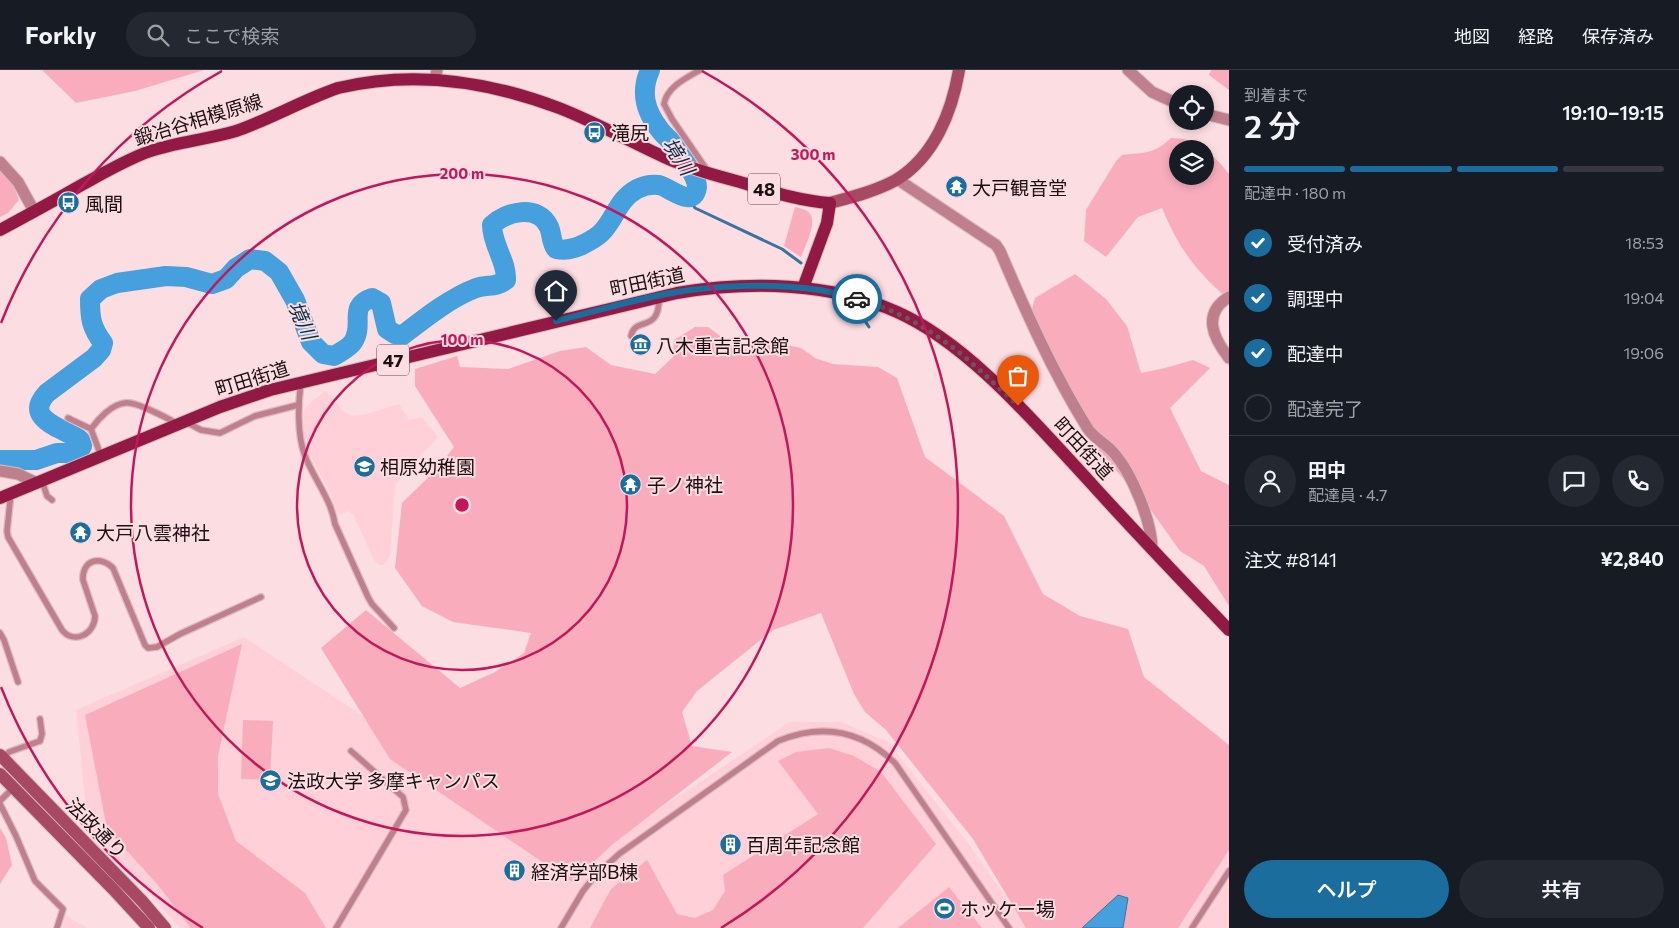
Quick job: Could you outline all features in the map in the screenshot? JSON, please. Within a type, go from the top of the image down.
[{"type":"main road","name":"鍛冶谷相模原線","points":[[0,230],[104,172],[146,153],[166,146],[236,130],[336,89],[356,83],[436,73],[472,81],[555,107],[673,161],[704,171]]},
{"type":"main road","name":"48","points":[[704,171],[788,196],[830,203]]},
{"type":"main road","points":[[803,288],[827,223],[830,203]]},
{"type":"main road","name":"町田街道","points":[[6,496],[181,422],[244,398],[301,382],[659,296],[692,290],[728,287],[778,286],[803,288],[820,290],[883,306],[908,318],[947,342],[1018,406],[1229,630]]},
{"type":"street","points":[[830,203],[884,186],[897,179],[925,155],[934,142],[953,98],[959,70]]},
{"type":"street","points":[[1128,70],[1152,92],[1169,100]]},
{"type":"street","points":[[1214,116],[1229,120]]},
{"type":"street","points":[[0,162],[18,182],[34,211]]},
{"type":"street","points":[[897,179],[996,245],[1028,318],[1085,423],[1090,431],[1113,451],[1126,467],[1152,535],[1152,549]]},
{"type":"street","points":[[1229,297],[1216,310],[1212,324],[1217,343],[1229,358]]},
{"type":"street","points":[[0,471],[18,474],[39,482]]},
{"type":"street","name":"法政通り","points":[[1,758],[18,783],[149,928]]},
{"type":"street","name":"法政通り","points":[[0,774],[18,783],[129,887],[165,928]]},
{"type":"lane","points":[[700,70],[674,87],[666,95],[664,104],[704,171]]},
{"type":"lane","points":[[638,342],[630,336],[632,329],[650,322],[656,316],[659,310],[659,296]]},
{"type":"lane","points":[[301,382],[298,404],[304,455],[321,486],[334,516],[335,524],[368,597],[394,628]]},
{"type":"lane","points":[[91,429],[110,410],[124,403],[157,413],[200,430],[220,433],[255,416],[298,404]]},
{"type":"lane","points":[[68,418],[91,429],[101,456]]},
{"type":"lane","points":[[39,482],[47,496],[52,500]]},
{"type":"lane","points":[[6,496],[6,531],[8,537],[62,630],[70,636],[80,637],[86,634],[95,622],[95,616],[82,573],[84,568],[95,560],[102,560],[113,568],[144,645],[148,648],[157,647],[180,634],[261,597]]},
{"type":"lane","points":[[0,633],[18,682]]},
{"type":"lane","points":[[1,758],[9,752],[40,741],[42,734],[40,719]]},
{"type":"lane","points":[[561,928],[583,891],[595,876],[629,846],[778,741],[801,733],[822,731],[845,733],[857,737],[878,749],[895,764],[1009,928]]},
{"type":"lane","points":[[336,928],[406,810],[403,797],[351,751]]},
{"type":"lane","points":[[18,783],[0,803],[34,881],[63,909],[57,928]]},
{"type":"lane","points":[[1192,928],[1229,871]]},
{"type":"shaded area","points":[[42,70],[204,70],[135,91],[76,103]]},
{"type":"shaded area","points":[[1211,70],[1229,70],[1229,90],[1209,75]]},
{"type":"shaded area","points":[[1171,138],[1189,140],[1169,140],[1169,185],[1214,185],[1214,157],[1229,174],[1229,300],[1198,269],[1175,236],[1162,208],[1138,217],[1106,257],[1084,241],[1086,210],[1116,161],[1122,155],[1154,150]]},
{"type":"shaded area","points":[[0,170],[13,184],[19,200],[8,213],[0,217]]},
{"type":"shaded area","points":[[795,207],[807,211],[811,215],[812,220],[810,233],[801,257],[784,246]]},
{"type":"shaded area","points":[[1075,274],[1106,299],[1127,326],[1141,373],[1193,360],[1210,368],[1170,408],[1201,471],[1229,485],[1229,606],[1204,566],[1180,551],[1150,509],[1099,451],[1031,313],[1035,298]]},
{"type":"shaded area","points":[[695,327],[708,327],[731,344],[758,353],[765,352],[768,341],[801,348],[815,358],[833,364],[878,367],[897,378],[925,457],[1004,516],[1043,594],[1080,616],[1128,629],[1144,677],[1229,745],[1229,850],[1178,928],[1026,928],[973,839],[886,730],[865,712],[854,694],[821,613],[773,630],[697,691],[682,712],[692,746],[732,752],[613,844],[572,882],[390,759],[321,648],[366,610],[460,688],[495,672],[524,653],[531,633],[453,622],[422,606],[395,568],[402,503],[436,470],[454,447],[415,386],[415,369],[457,356],[460,367],[508,369],[560,351],[586,347],[611,365],[655,374],[673,357],[674,340]]},
{"type":"shaded area","name":"相原幼稚園","points":[[326,391],[343,411],[351,416],[367,414],[399,404],[409,420],[422,417],[438,437],[395,485],[390,556],[383,565],[379,565],[374,560],[353,514],[348,511],[338,515],[329,490],[305,447],[304,410],[312,401]]},
{"type":"shaded area","name":"法政大学 多摩キャンパス","points":[[244,637],[582,861],[790,722],[841,722],[888,742],[968,843],[1027,928],[180,928],[150,893],[82,823],[87,818],[76,710]]},
{"type":"shaded area","points":[[242,644],[218,756],[218,794],[236,841],[305,893],[326,928],[191,928],[158,885],[107,829],[85,715]]},
{"type":"shaded area","points":[[243,720],[273,721],[270,780],[241,779]]},
{"type":"shaded area","points":[[829,748],[854,756],[881,772],[936,844],[863,928],[590,928],[611,889],[647,860],[677,914],[695,918],[713,910],[725,891],[723,875],[818,814],[778,761],[796,752]]},
{"type":"shaded area","points":[[0,828],[6,838],[12,865],[0,884]]},
{"type":"shaded area","points":[[1229,832],[1229,928],[1166,928]]},
{"type":"shaded area","name":"ホッケー場","points":[[949,887],[982,928],[898,928]]},
{"type":"shaded area","points":[[66,916],[86,927],[87,928],[62,928]]},
{"type":"water","points":[[1118,895],[1128,898],[1123,928],[1082,928]]},
{"type":"waterway","name":"境川","points":[[0,460],[36,460],[57,453],[73,453],[79,451],[82,446],[80,440],[42,417],[39,410],[41,402],[47,393],[94,358],[101,350],[103,343],[96,332],[90,312],[90,299],[101,289],[117,283],[166,276],[186,277],[212,284],[226,279],[236,268],[250,259],[265,261],[279,272],[295,300],[311,342],[323,354],[334,356],[353,342],[358,329],[358,311],[364,301],[372,298],[381,303],[387,329],[395,334],[403,335],[438,309],[466,292],[480,287],[495,285],[506,280],[506,273],[494,239],[492,225],[505,216],[522,212],[530,212],[537,215],[544,219],[549,227],[556,249],[566,250],[582,245],[599,235],[625,198],[639,188],[659,185],[686,197],[691,197],[695,194],[697,187],[695,177],[682,154],[655,123],[648,108],[645,86],[650,70]]},
{"type":"waterway","points":[[688,197],[695,208],[782,249],[801,263]]},
{"type":"waterway","points":[[861,315],[869,327]]},
{"type":"way so far","points":[[857,299],[897,312],[929,330],[947,342],[980,370],[1018,406]]},
{"type":"place","name":"滝尻","points":[[595,132]]},
{"type":"place","name":"大戸観音堂","points":[[956,187]]},
{"type":"place","name":"風間","points":[[69,203]]},
{"type":"place","name":"八木重吉記念館","points":[[640,345]]},
{"type":"place","name":"相原幼稚園","points":[[364,466]]},
{"type":"place","name":"子ノ神社","points":[[631,484]]},
{"type":"place","name":"大戸八雲神社","points":[[80,532]]},
{"type":"place","name":"法政大学 多摩キャンパス","points":[[271,780]]},
{"type":"place","name":"百周年記念館","points":[[730,844]]},
{"type":"place","name":"経済学部B棟","points":[[515,871]]},
{"type":"place","name":"ホッケー場","points":[[944,908]]},
{"type":"route","points":[[556,321],[677,292],[728,287],[778,286],[803,288],[857,299]]}]
